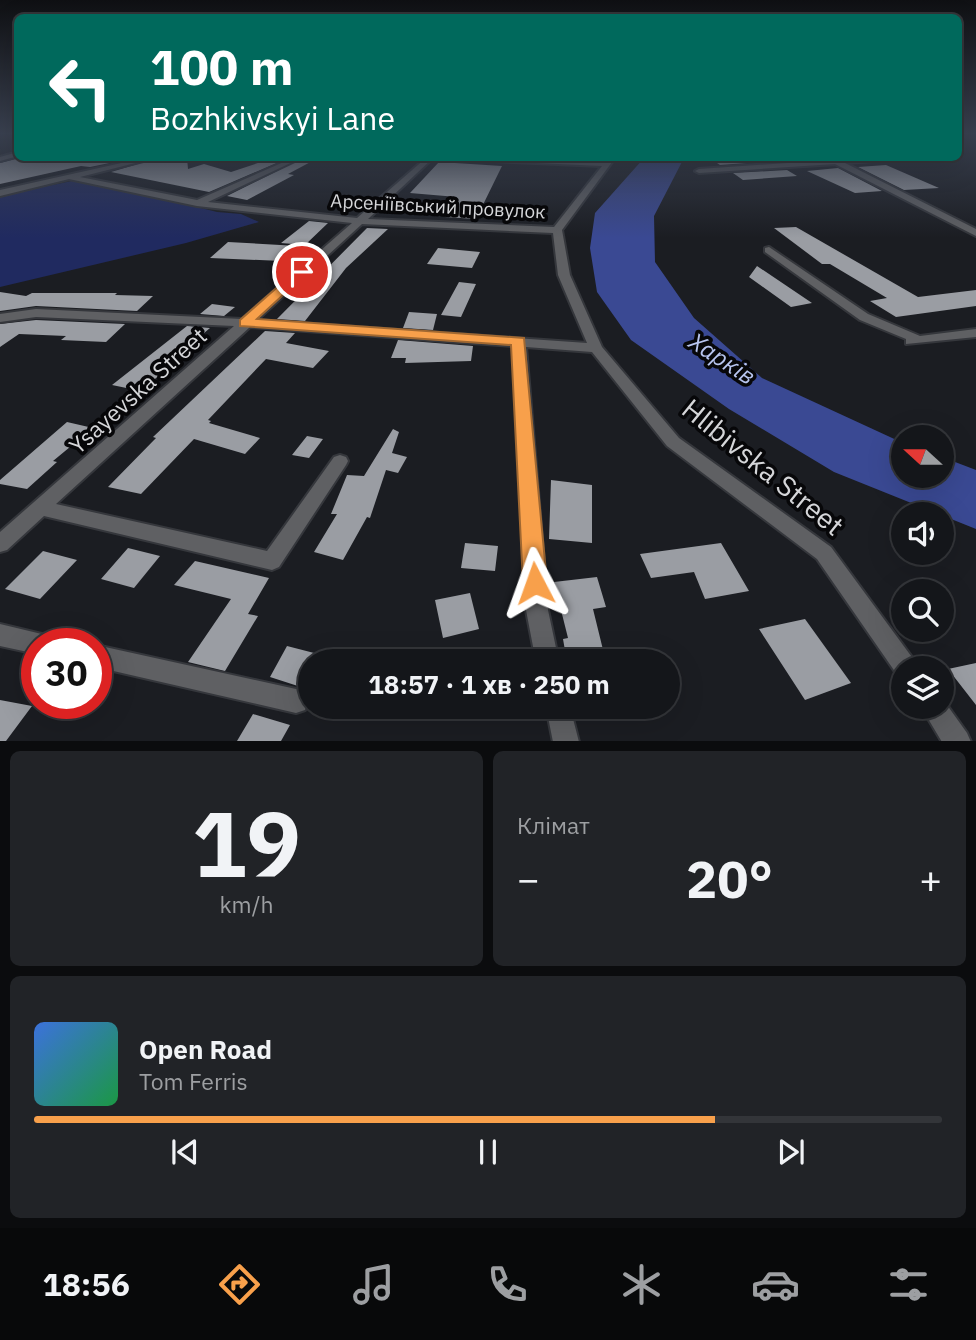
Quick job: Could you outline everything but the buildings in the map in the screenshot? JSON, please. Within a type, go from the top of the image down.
[{"type":"street","points":[[0,193],[105,169]]},
{"type":"street","points":[[197,203],[274,169]]},
{"type":"street","name":"Ysayevska Street","points":[[0,544],[418,169]]},
{"type":"street","points":[[557,230],[603,169]]},
{"type":"street","points":[[699,172],[734,169]]},
{"type":"street","points":[[850,169],[976,233]]},
{"type":"street","name":"Арсеніївський провулок","points":[[69,177],[197,203],[359,220],[557,230]]},
{"type":"street","name":"Hlibivska Street","points":[[557,230],[564,275],[596,348],[673,442],[824,553],[897,656]]},
{"type":"street","points":[[769,250],[864,317],[918,340]]},
{"type":"street","points":[[3,318],[36,313],[245,323],[596,348]]},
{"type":"street","points":[[901,343],[976,333]]},
{"type":"street","points":[[519,341],[537,610],[545,649]]},
{"type":"street","points":[[40,508],[272,561],[340,461]]},
{"type":"street","points":[[0,635],[21,640]]},
{"type":"street","points":[[112,660],[296,701]]},
{"type":"street","points":[[561,719],[566,741]]},
{"type":"street","points":[[942,719],[958,741]]},
{"type":"shaded area","points":[[72,181],[157,197],[217,212],[241,214],[259,222],[186,243],[0,287],[0,196]]},
{"type":"water","name":"Харків","points":[[635,169],[679,169],[654,216],[655,262],[694,318],[762,378],[891,437],[891,488],[954,488],[954,462],[976,470],[976,529],[954,520],[954,502],[909,502],[834,472],[729,409],[631,340],[597,292],[590,248],[595,213]]},
{"type":"route","points":[[302,272],[245,323],[519,341],[535,583]]}]
